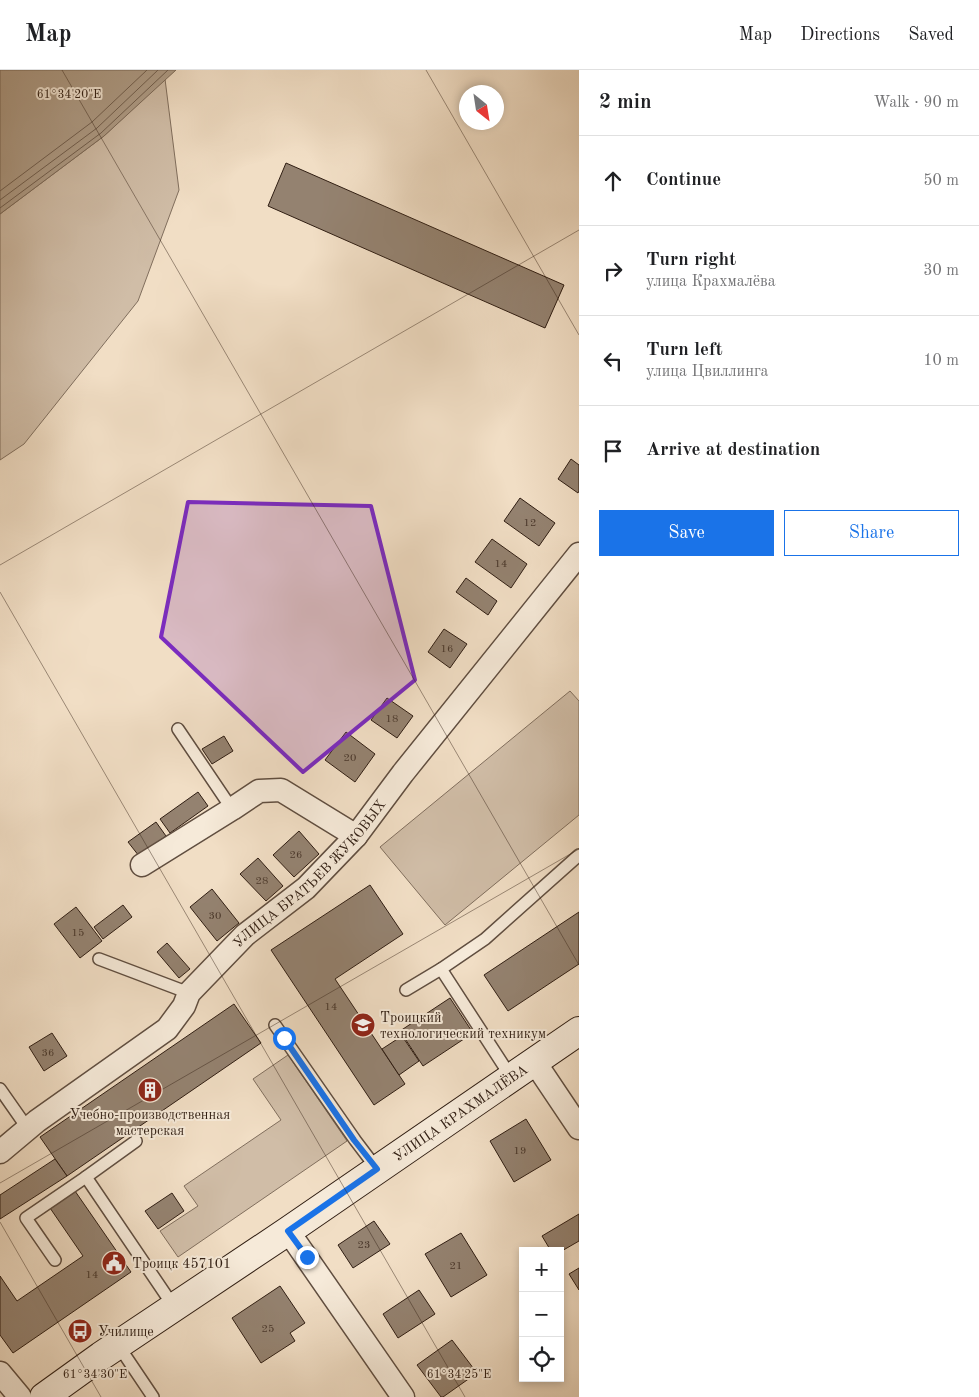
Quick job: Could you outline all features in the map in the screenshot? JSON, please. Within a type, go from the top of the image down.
[{"type":"main road","name":"УЛИЦА КРАХМАЛЁВА","points":[[44,1397],[579,1031]]},
{"type":"street","name":"УЛИЦА БРАТЬЕВ ЖУКОВЫХ","points":[[0,1152],[37,1121],[166,1029],[184,1006],[189,993],[245,935],[306,888],[356,836],[403,773],[579,554]]},
{"type":"street","points":[[142,865],[259,791],[281,790],[356,836]]},
{"type":"street","points":[[534,1061],[579,1128]]},
{"type":"street","points":[[288,1231],[403,1397]]},
{"type":"street","points":[[0,1373],[20,1397]]},
{"type":"lane","points":[[178,728],[232,809]]},
{"type":"lane","points":[[406,990],[485,939],[579,855]]},
{"type":"lane","points":[[99,959],[189,993]]},
{"type":"lane","points":[[441,969],[511,1077]]},
{"type":"lane","points":[[275,1025],[354,1140],[377,1169]]},
{"type":"lane","points":[[0,1089],[28,1129]]},
{"type":"lane","points":[[55,1260],[26,1218],[136,1141]]},
{"type":"lane","points":[[86,1176],[174,1307]]},
{"type":"lane","points":[[118,1345],[153,1397]]},
{"type":"highlighted area","points":[[188,502],[371,506],[415,680],[303,772],[161,637]]},
{"type":"shaded area","points":[[165,79],[179,190],[138,301],[24,444],[0,460],[0,214],[104,136]]},
{"type":"shaded area","points":[[570,691],[579,701],[579,815],[445,925],[380,847]]},
{"type":"shaded area","points":[[288,1055],[347,1141],[178,1257],[160,1231],[198,1206],[184,1186],[281,1120],[253,1079]]},
{"type":"water","points":[[0,70],[176,70],[104,136],[0,214]]},
{"type":"building","points":[[286,163],[564,285],[545,328],[268,206]]},
{"type":"building","points":[[571,459],[579,465],[578,493],[558,479]]},
{"type":"building","points":[[520,498],[555,523],[539,546],[504,521]]},
{"type":"building","points":[[492,539],[527,564],[511,588],[475,562]]},
{"type":"building","points":[[466,578],[497,601],[488,615],[456,592]]},
{"type":"building","points":[[444,629],[467,644],[450,668],[428,652]]},
{"type":"building","points":[[387,698],[413,716],[397,738],[371,720]]},
{"type":"building","points":[[346,732],[375,754],[355,782],[325,760]]},
{"type":"building","points":[[224,736],[233,751],[212,764],[202,749]]},
{"type":"building","points":[[198,792],[208,806],[170,833],[160,819]]},
{"type":"building","points":[[156,822],[166,836],[139,856],[128,842]]},
{"type":"building","points":[[299,831],[319,854],[294,877],[273,855]]},
{"type":"building","points":[[258,858],[283,886],[266,901],[240,874]]},
{"type":"building","points":[[370,885],[403,934],[335,979],[405,1084],[374,1105],[271,950]]},
{"type":"building","points":[[212,889],[239,923],[217,941],[190,907]]},
{"type":"building","points":[[123,905],[132,917],[103,939],[94,927]]},
{"type":"building","points":[[76,907],[102,941],[80,958],[54,924]]},
{"type":"building","points":[[579,912],[579,964],[508,1011],[484,975]]},
{"type":"building","points":[[167,943],[190,969],[179,978],[157,952]]},
{"type":"building","points":[[450,998],[473,1033],[423,1066],[400,1031]]},
{"type":"building","name":"Учебно-производственная мастерская","points":[[234,1004],[261,1043],[67,1176],[40,1137]]},
{"type":"building","points":[[52,1033],[67,1056],[44,1071],[29,1047]]},
{"type":"building","points":[[402,1036],[419,1061],[399,1075],[382,1049]]},
{"type":"building","points":[[526,1119],[551,1160],[514,1182],[490,1141]]},
{"type":"building","points":[[55,1159],[67,1176],[0,1219],[0,1195]]},
{"type":"building","points":[[75,1191],[131,1272],[13,1353],[0,1335],[0,1276],[17,1301],[83,1256],[50,1208]]},
{"type":"building","points":[[172,1193],[184,1211],[158,1229],[145,1211]]},
{"type":"building","points":[[579,1214],[579,1241],[564,1250],[564,1247],[549,1247],[542,1236]]},
{"type":"building","points":[[374,1221],[390,1244],[353,1268],[338,1245]]},
{"type":"building","points":[[461,1233],[487,1275],[451,1297],[425,1254]]},
{"type":"building","points":[[579,1268],[579,1290],[569,1274]]},
{"type":"building","points":[[280,1286],[305,1323],[290,1333],[295,1341],[261,1363],[232,1318]]},
{"type":"building","points":[[419,1290],[435,1314],[398,1338],[383,1314]]},
{"type":"building","points":[[452,1340],[477,1373],[441,1397],[417,1365]]},
{"type":"place","name":"Троицкий технологический техникум","points":[[363,1025]]},
{"type":"place","name":"Учебно-производственная мастерская","points":[[150,1090]]},
{"type":"place","name":"Троицк 457101","points":[[114,1263]]},
{"type":"place","name":"Училище","points":[[80,1331]]},
{"type":"route","points":[[284,1038],[354,1140],[377,1169],[288,1231],[307,1257]]}]
